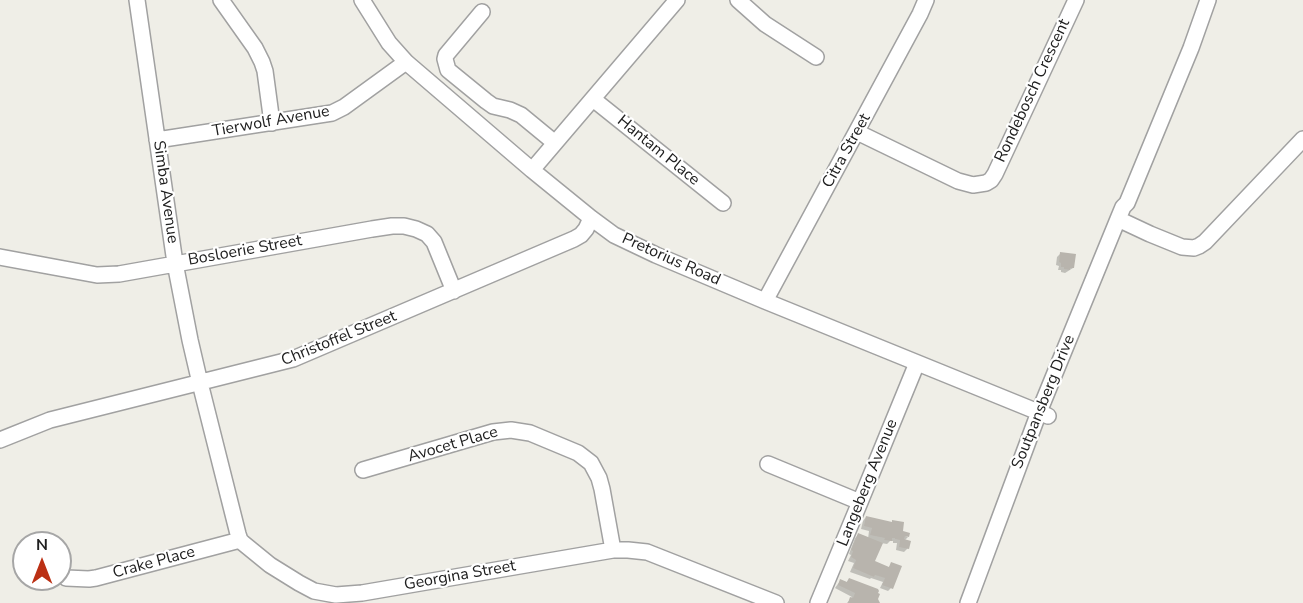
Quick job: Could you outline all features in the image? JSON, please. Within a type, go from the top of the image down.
[{"type":"street","name":"Simba Avenue","points":[[140,0],[157,140],[176,264],[200,383]]},
{"type":"street","points":[[221,0],[255,48],[262,62],[272,123]]},
{"type":"street","name":"Pretorius Road","points":[[362,0],[389,43],[406,62],[532,170],[607,230],[624,240],[765,301],[1043,414]]},
{"type":"street","points":[[532,170],[677,0]]},
{"type":"street","points":[[738,0],[765,24],[816,57]]},
{"type":"street","name":"Citra Street","points":[[765,301],[921,14],[926,0]]},
{"type":"street","name":"Rondebosch Crescent","points":[[857,132],[958,181],[973,185],[991,180],[1076,0]]},
{"type":"street","name":"Soutpansberg Drive","points":[[968,603],[1191,48],[1208,0]]},
{"type":"street","points":[[482,12],[446,55],[448,70],[493,106],[518,113],[555,143]]},
{"type":"street","name":"Tierwolf Avenue","points":[[157,140],[322,116],[337,111],[406,62]]},
{"type":"street","name":"Hantam Place","points":[[593,99],[723,203]]},
{"type":"street","points":[[1121,220],[1182,247],[1199,246],[1303,139]]},
{"type":"street","name":"Christoffel Street","points":[[0,440],[50,420],[293,359],[574,239],[586,229],[591,218]]},
{"type":"street","name":"Bosloerie Street","points":[[0,257],[97,275],[119,274],[392,225],[404,225],[427,234],[434,243],[454,291]]},
{"type":"street","name":"Langeberg Avenue","points":[[818,603],[917,363]]},
{"type":"street","points":[[200,383],[240,540]]},
{"type":"street","name":"Soutpansberg Drive","points":[[976,603],[1043,414]]},
{"type":"street","name":"Avocet Place","points":[[363,471],[493,432],[511,430],[530,433],[578,453],[591,463],[599,478],[613,550]]},
{"type":"street","points":[[768,464],[860,502]]},
{"type":"street","name":"Georgina Street","points":[[240,540],[270,565],[299,583],[315,591],[336,595],[362,593],[613,550],[628,550],[647,552],[776,603]]},
{"type":"street","name":"Crake Place","points":[[72,578],[96,578],[240,540]]},
{"type":"building","points":[[1060,252],[1076,254],[1074,268],[1070,270],[1061,267]]},
{"type":"building","points":[[866,516],[892,522],[892,520],[904,522],[903,531],[910,533],[909,537],[905,536],[904,539],[911,541],[909,549],[899,547],[900,540],[895,538],[892,538],[892,541],[870,535],[872,528],[864,526]]},
{"type":"building","points":[[858,533],[883,543],[875,561],[889,567],[891,562],[902,566],[893,589],[882,585],[885,578],[875,575],[874,577],[853,568],[856,560],[851,557],[853,551],[851,550]]},
{"type":"building","points":[[849,578],[878,589],[880,603],[848,603],[850,597],[853,598],[855,593],[838,585],[840,579],[847,582]]}]
